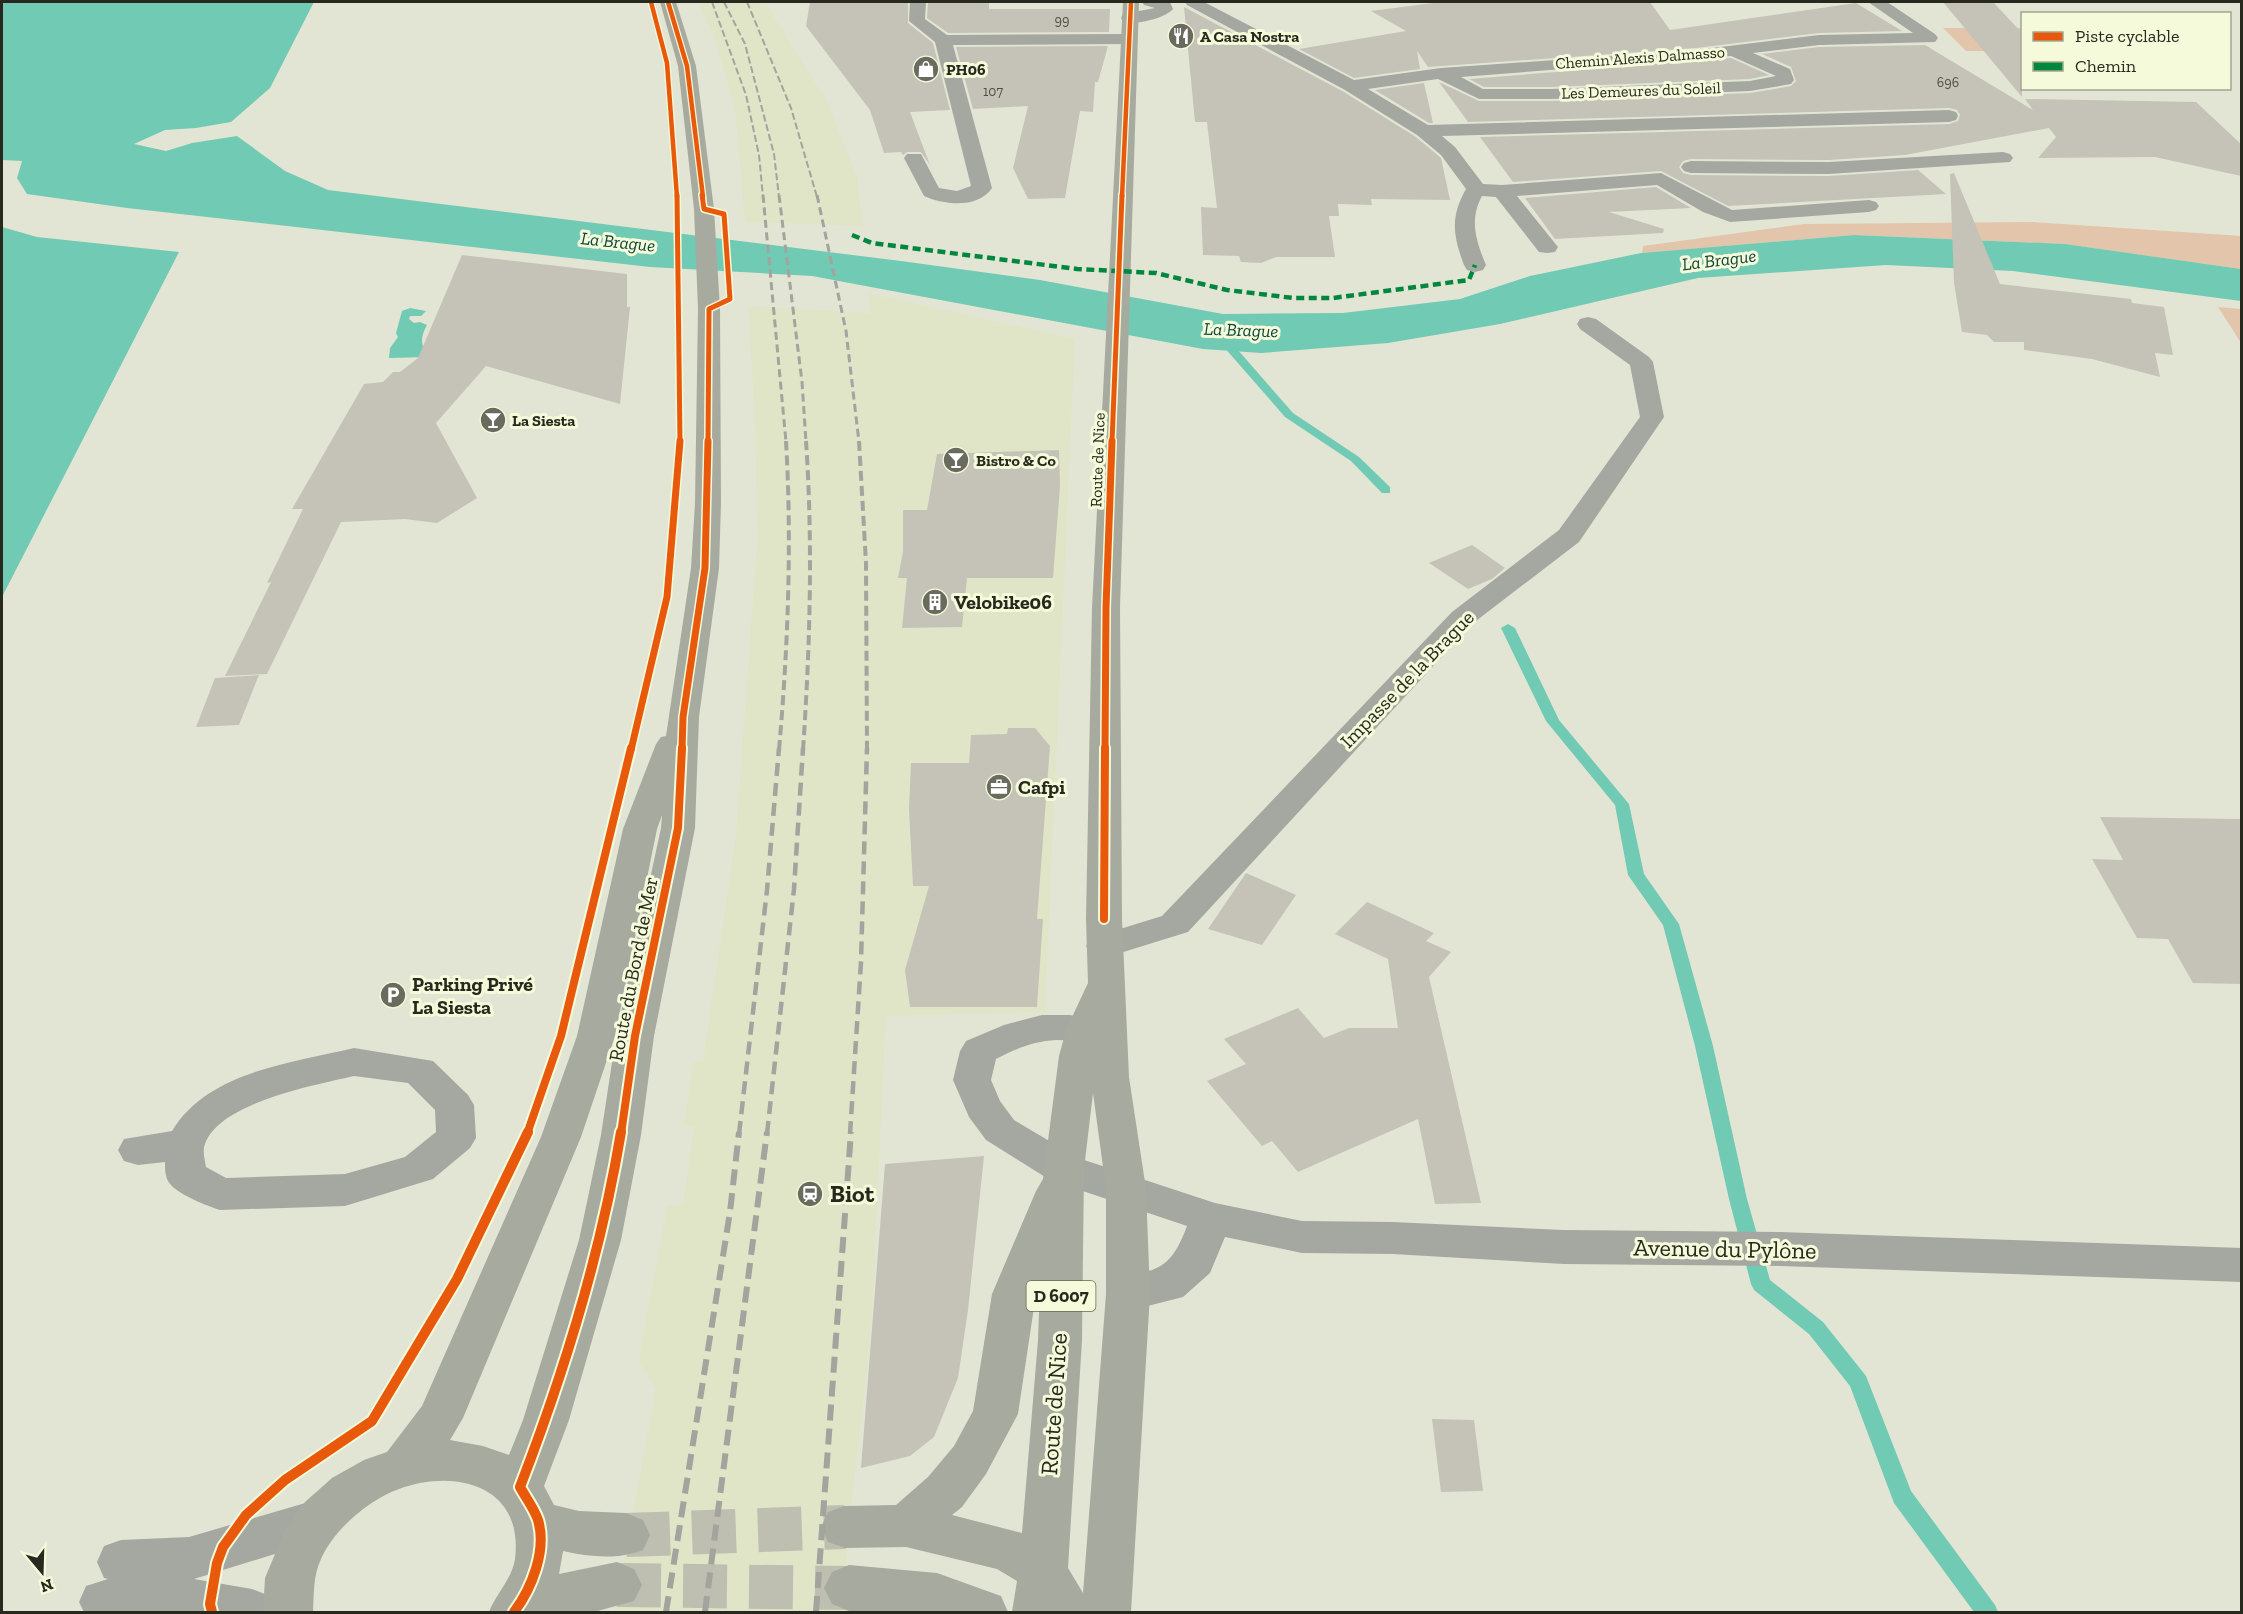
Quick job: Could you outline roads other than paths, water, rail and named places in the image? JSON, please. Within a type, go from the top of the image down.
[{"type":"main road","name":"Route du Bord de Mer","points":[[517,1609],[538,1563],[529,1505],[546,1420],[600,1240],[621,1135],[635,1036],[678,828],[683,717],[705,568],[708,503],[709,309],[704,209],[687,66],[668,2]]},
{"type":"main road","name":"Route de Nice","points":[[1106,1612],[1128,1294],[1126,1189],[1110,1077],[1105,966],[1106,608],[1113,377],[1130,10]]},
{"type":"main road","name":"Route du Bord de Mer","points":[[403,1467],[440,1418],[561,1137],[596,1036],[640,829],[683,717]]},
{"type":"main road","name":"Route de Nice","points":[[1040,1592],[1060,1340],[1064,1170],[1078,1056],[1105,966]]},
{"type":"main road","points":[[906,1526],[945,1492],[970,1460],[995,1414],[1014,1294],[1064,1170]]},
{"type":"main road","points":[[288,1612],[286,1598],[290,1571],[301,1545],[320,1520],[344,1497],[372,1479],[403,1467],[436,1460],[468,1461],[496,1471],[529,1505],[579,1533],[626,1535]]},
{"type":"main road","points":[[845,1527],[906,1526],[1008,1550],[1040,1592],[1067,1612]]},
{"type":"main road","points":[[517,1609],[617,1585]]},
{"type":"main road","points":[[849,1588],[937,1596],[983,1612]]},
{"type":"street","points":[[918,2],[917,21],[942,40],[1128,39]]},
{"type":"street","points":[[1130,10],[1156,13],[1165,9],[1164,4],[1150,2]]},
{"type":"street","points":[[1205,2],[1424,131],[1448,151],[1476,189],[1502,191],[1661,179],[1710,208],[1730,216],[1869,206]]},
{"type":"street","name":"Chemin Alexis Dalmasso","points":[[1351,87],[1441,73],[1543,64],[1659,59],[1819,39],[1929,38],[1876,2]]},
{"type":"street","points":[[914,158],[931,192],[936,195],[959,197],[982,188],[942,40]]},
{"type":"street","name":"Les Demeures du Soleil","points":[[1441,73],[1479,94],[1551,94],[1750,86],[1785,80],[1784,73],[1734,51]]},
{"type":"street","points":[[1424,131],[1950,116]]},
{"type":"street","points":[[1710,123],[1746,166]]},
{"type":"street","points":[[1691,167],[1829,168],[2003,158]]},
{"type":"street","points":[[1475,265],[1462,236],[1465,206],[1476,189]]},
{"type":"street","points":[[1502,191],[1547,247]]},
{"type":"street","name":"Impasse de la Brague","points":[[1105,966],[1175,924],[1462,618],[1569,536],[1652,417],[1641,362],[1588,324]]},
{"type":"street","name":"Avenue du Pylône","points":[[1084,1030],[1065,1026],[1034,1028],[1003,1039],[979,1051],[972,1080],[983,1107],[1000,1130],[1064,1170],[1211,1218],[1302,1237],[1393,1238],[1564,1247],[1736,1247],[2241,1265]]},
{"type":"street","points":[[138,1150],[184,1144],[206,1113],[251,1088],[354,1062],[419,1071],[454,1105],[456,1138],[419,1168],[345,1190],[220,1194],[186,1175],[184,1144]]},
{"type":"street","points":[[1128,1294],[1168,1286],[1195,1261],[1211,1218]]},
{"type":"street","points":[[252,1612],[193,1602],[113,1582],[223,1547],[320,1520]]},
{"type":"water","name":"La Brague","points":[[2,2],[314,2],[270,88],[231,122],[165,130],[134,144],[166,151],[192,143],[237,136],[285,171],[328,190],[1040,280],[1223,314],[1343,313],[1460,299],[1530,276],[1641,253],[1854,235],[2065,244],[2241,269],[2241,301],[2013,271],[1886,265],[1698,278],[1500,324],[1388,343],[1261,353],[1203,349],[812,276],[650,267],[127,208],[27,194],[17,178],[22,161],[2,160]]},
{"type":"water","points":[[2,227],[37,237],[179,252],[2,597]]},
{"type":"water","points":[[410,308],[426,311],[421,316],[410,316],[409,319],[414,323],[420,322],[427,325],[422,341],[429,357],[389,358],[390,348],[398,337],[396,333],[402,311]]},
{"type":"waterway","name":"La Brague","points":[[1220,336],[1289,415],[1355,459],[1386,490]]},
{"type":"waterway","points":[[1508,628],[1553,721],[1622,804],[1636,875],[1671,924],[1704,1046],[1738,1199],[1761,1284],[1816,1328],[1859,1382],[1902,1496],[1987,1612]]},
{"type":"tunnel","points":[[626,1535],[845,1527]]},
{"type":"tunnel","points":[[617,1585],[849,1588]]},
{"type":"railway","points":[[712,2],[746,95],[759,155],[763,197]]},
{"type":"railway","points":[[724,2],[745,44],[774,154],[779,197]]},
{"type":"railway","points":[[747,2],[791,108],[817,197]]},
{"type":"railway","points":[[763,195],[786,442]]},
{"type":"railway","points":[[779,195],[802,382],[806,442]]},
{"type":"railway","points":[[817,195],[846,331],[859,442]]},
{"type":"railway","points":[[779,750],[788,596],[789,518],[786,441]]},
{"type":"railway","points":[[803,750],[810,596],[806,441]]},
{"type":"railway","points":[[859,441],[866,563],[867,748]]},
{"type":"railway","points":[[739,1134],[767,890],[779,748]]},
{"type":"railway","points":[[767,1134],[794,889],[803,748]]},
{"type":"railway","points":[[850,1134],[861,962],[867,748]]},
{"type":"railway","points":[[666,1612],[730,1212],[739,1132]]},
{"type":"railway","points":[[705,1612],[767,1132]]},
{"type":"railway","points":[[816,1612],[851,1132]]},
{"type":"place","name":"A Casa Nostra","points":[[1181,36]]},
{"type":"place","name":"PH06","points":[[926,69]]},
{"type":"place","name":"La Siesta","points":[[493,420]]},
{"type":"place","name":"Bistro & Co","points":[[956,460]]},
{"type":"place","name":"Velobike06","points":[[935,602]]},
{"type":"place","name":"Cafpi","points":[[999,787]]},
{"type":"place","name":"Parking Privé La Siesta","points":[[393,995]]},
{"type":"place","name":"Biot","points":[[810,1194]]}]
